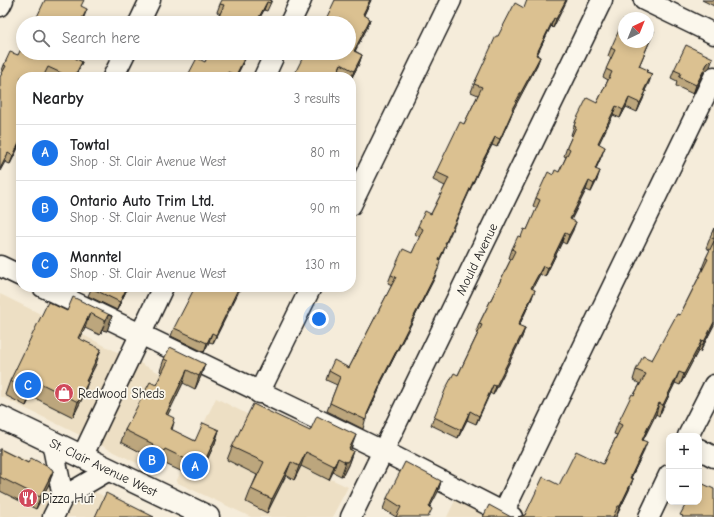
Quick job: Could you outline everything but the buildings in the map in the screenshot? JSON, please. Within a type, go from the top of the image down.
[{"type":"main road","name":"St. Clair Avenue West","points":[[0,418],[208,517]]},
{"type":"street","points":[[0,6],[3,0]]},
{"type":"street","points":[[142,16],[150,0]]},
{"type":"street","points":[[293,16],[301,0]]},
{"type":"street","points":[[356,195],[451,0]]},
{"type":"street","name":"Mould Avenue","points":[[351,517],[602,0]]},
{"type":"street","points":[[644,0],[714,34]]},
{"type":"street","points":[[116,72],[122,60]]},
{"type":"street","points":[[266,72],[272,60]]},
{"type":"street","points":[[53,292],[508,515],[714,77]]},
{"type":"street","points":[[0,266],[16,272]]},
{"type":"street","points":[[82,457],[161,292]]},
{"type":"street","points":[[259,393],[309,292]]},
{"type":"street","points":[[690,433],[714,385]]},
{"type":"street","points":[[52,442],[63,497]]},
{"type":"street","points":[[702,451],[714,457]]},
{"type":"street","points":[[53,517],[63,497],[110,470]]},
{"type":"street","points":[[649,517],[666,482]]},
{"type":"shaded area","points":[[0,294],[182,384],[143,466],[0,396]]},
{"type":"shaded area","points":[[216,398],[312,448],[305,467],[348,487],[332,517],[251,517],[176,482]]},
{"type":"shaded area","points":[[0,448],[46,469],[148,517],[0,517]]},
{"type":"shaded area","points":[[465,480],[537,517],[447,517]]},
{"type":"place","name":"Manntel","points":[[28,385]]},
{"type":"place","name":"Redwood Sheds","points":[[64,393]]},
{"type":"place","name":"Ontario Auto Trim Ltd.","points":[[152,460]]},
{"type":"place","name":"Towtal","points":[[195,466]]},
{"type":"place","name":"Pizza Hut","points":[[28,498]]}]
